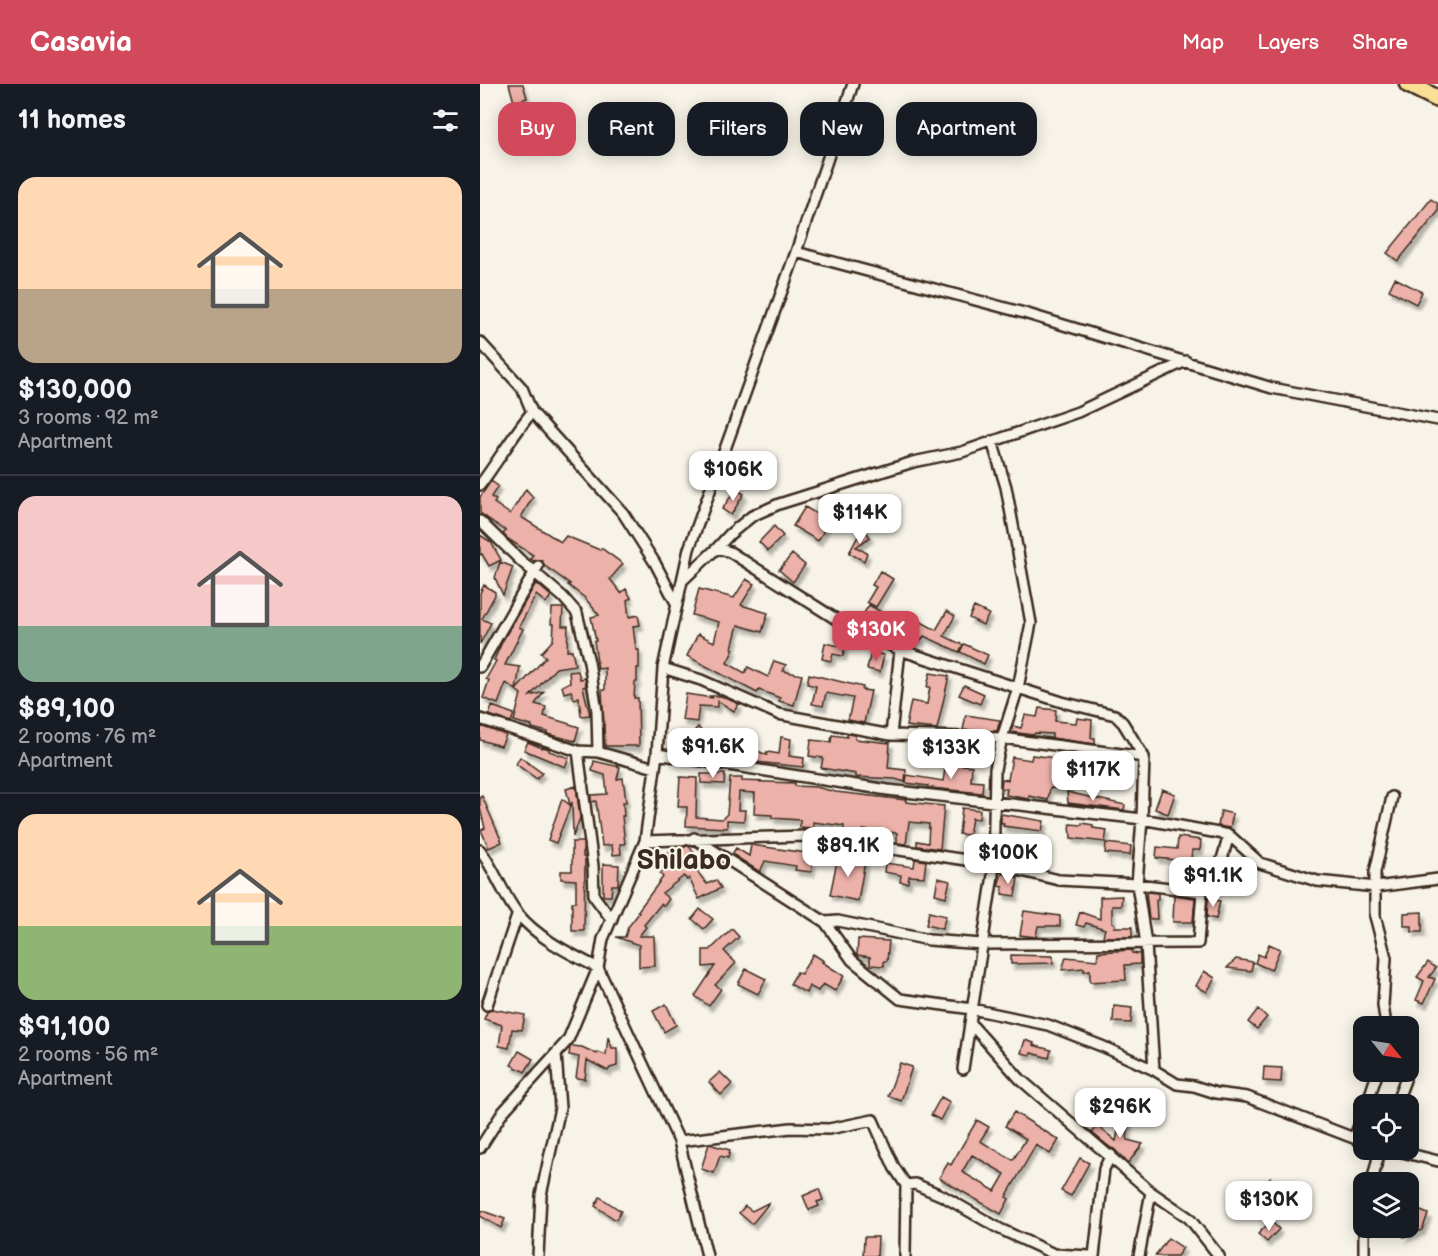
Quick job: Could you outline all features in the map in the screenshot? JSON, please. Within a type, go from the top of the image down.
[{"type":"highway","points":[[1408,84],[1438,99]]},
{"type":"street","points":[[480,1149],[503,1112],[568,1040],[598,968],[603,939],[645,841],[657,754],[663,668],[689,549],[796,252],[853,84]]},
{"type":"street","points":[[796,252],[1024,313],[1272,388],[1438,420]]},
{"type":"street","points":[[480,342],[522,388],[532,412],[623,513],[655,563],[677,605]]},
{"type":"street","points":[[682,580],[752,516],[779,504],[913,462],[962,452],[1078,412],[1186,361]]},
{"type":"street","points":[[480,485],[532,412]]},
{"type":"street","points":[[963,1069],[993,864],[995,769],[1018,688],[1031,623],[1006,487],[992,441]]},
{"type":"street","points":[[480,521],[536,569],[577,613],[591,672],[597,711],[598,752]]},
{"type":"street","points":[[717,548],[730,552],[839,621],[900,650],[1062,702],[1115,715],[1123,723],[1144,757],[1143,819],[1137,884],[1146,944],[1154,1070]]},
{"type":"street","points":[[480,667],[536,569]]},
{"type":"street","points":[[891,735],[900,650]]},
{"type":"street","points":[[663,668],[701,680],[778,714],[891,735],[1002,738],[1144,757]]},
{"type":"street","points":[[480,719],[578,751],[598,752],[655,768]]},
{"type":"street","points":[[578,751],[593,866],[594,896],[612,920]]},
{"type":"street","points":[[657,754],[888,790],[1143,819],[1229,836],[1260,863],[1317,881],[1376,887],[1438,879]]},
{"type":"street","points":[[1385,1016],[1383,1005],[1386,958],[1375,916],[1375,872],[1392,797]]},
{"type":"street","points":[[645,841],[806,836],[993,864],[1059,880],[1137,884],[1202,892]]},
{"type":"street","points":[[825,922],[837,921],[929,940],[982,944],[1198,943],[1202,892],[1216,880],[1229,836]]},
{"type":"street","points":[[694,838],[825,922],[852,960],[900,999],[972,1009],[1048,1025],[1104,1047],[1154,1070],[1177,1084],[1247,1097],[1353,1138]]},
{"type":"street","points":[[480,850],[518,914],[553,945],[598,968],[680,1141],[706,1256]]},
{"type":"street","points":[[487,1005],[518,914]]},
{"type":"street","points":[[970,1023],[1020,1079],[1111,1155],[1151,1192],[1189,1218],[1219,1256]]},
{"type":"street","points":[[538,1256],[541,1195],[560,1108],[556,1054]]},
{"type":"street","points":[[680,1141],[791,1128],[829,1129],[873,1120],[894,1167],[906,1185],[905,1256]]},
{"type":"street","points":[[906,1185],[915,1184],[943,1196],[999,1229],[1054,1254],[1092,1256],[1104,1169],[1111,1155]]},
{"type":"street","points":[[1419,1156],[1438,1161]]},
{"type":"street","points":[[1139,1256],[1151,1192]]},
{"type":"street","points":[[1364,1238],[1364,1256]]},
{"type":"building","points":[[509,84],[523,84],[527,98],[514,102]]},
{"type":"building","points":[[1431,199],[1438,204],[1438,212],[1398,261],[1387,253]]},
{"type":"building","points":[[1395,278],[1422,292],[1416,304],[1389,290]]},
{"type":"building","points":[[491,481],[498,486],[491,497],[496,500],[494,503],[510,514],[526,489],[533,497],[521,517],[561,542],[566,536],[600,550],[601,548],[623,564],[610,579],[621,593],[626,589],[631,598],[627,600],[629,617],[638,615],[640,625],[633,626],[636,650],[639,650],[639,668],[637,668],[634,698],[638,698],[639,746],[605,746],[602,690],[605,690],[605,668],[598,669],[591,617],[599,615],[585,598],[568,585],[570,584],[545,566],[542,561],[530,559],[533,555],[508,539],[503,534],[506,531],[480,513],[480,497]]},
{"type":"building","points":[[736,489],[744,494],[731,515],[722,509]]},
{"type":"building","points":[[805,507],[820,516],[827,515],[828,523],[818,541],[793,526]]},
{"type":"building","points":[[774,526],[783,536],[768,551],[759,542]]},
{"type":"building","points":[[863,527],[870,537],[856,547],[867,553],[864,561],[849,553]]},
{"type":"building","points":[[480,535],[491,542],[501,560],[489,566],[482,554],[480,555]]},
{"type":"building","points":[[792,554],[805,565],[793,582],[779,570]]},
{"type":"building","points":[[500,562],[513,567],[503,595],[495,578]]},
{"type":"building","points":[[880,571],[893,579],[876,607],[867,602],[876,587],[872,585]]},
{"type":"building","points":[[746,579],[754,584],[741,605],[768,613],[762,632],[738,625],[732,648],[734,649],[727,663],[745,673],[748,667],[768,677],[774,661],[786,665],[783,671],[802,675],[794,705],[779,701],[780,698],[759,690],[757,693],[687,656],[698,634],[714,642],[719,622],[692,615],[699,589],[734,598]]},
{"type":"building","points":[[536,583],[551,596],[546,603],[536,595],[519,627],[523,629],[505,665],[520,667],[516,690],[506,683],[498,704],[483,698],[489,680],[486,679],[496,661],[494,660],[503,640]]},
{"type":"building","points":[[484,585],[495,592],[495,595],[482,619],[491,623],[480,644],[480,593]]},
{"type":"building","points":[[869,605],[912,630],[918,620],[936,630],[947,611],[955,616],[944,636],[963,645],[959,652],[924,636],[920,642],[917,640],[913,647],[904,644],[908,638],[864,613]]},
{"type":"building","points":[[974,607],[989,614],[983,625],[969,618]]},
{"type":"building","points":[[552,608],[563,608],[562,626],[568,626],[567,651],[572,650],[575,665],[556,668],[530,696],[544,692],[535,704],[546,707],[544,716],[579,727],[575,741],[514,721],[521,694],[516,690],[546,657],[541,653],[553,640]]},
{"type":"building","points":[[825,643],[845,647],[843,656],[833,654],[831,661],[822,659]]},
{"type":"building","points":[[964,644],[988,655],[984,664],[960,652]]},
{"type":"building","points":[[871,652],[884,655],[880,672],[867,669]]},
{"type":"building","points":[[578,671],[580,679],[585,678],[586,686],[583,687],[590,715],[581,716],[579,697],[574,699],[571,691],[564,693],[562,686],[570,682],[569,672]]},
{"type":"building","points":[[930,673],[949,676],[937,729],[906,726],[911,701],[927,704]]},
{"type":"building","points":[[809,674],[871,691],[864,723],[848,720],[853,698],[826,693],[823,706],[812,704],[816,686],[807,684]]},
{"type":"building","points":[[964,685],[984,694],[980,704],[959,695]]},
{"type":"building","points":[[686,694],[713,698],[710,696],[721,696],[739,704],[734,711],[718,701],[718,707],[699,706],[697,722],[682,720]]},
{"type":"building","points":[[492,706],[514,714],[511,722],[489,715]]},
{"type":"building","points":[[1039,708],[1056,710],[1055,721],[1076,723],[1077,718],[1092,720],[1091,738],[1095,738],[1095,744],[1052,738],[1052,734],[1035,733],[1033,735],[1011,732],[1013,726],[1021,728],[1025,715],[1037,717]]},
{"type":"building","points":[[966,715],[1000,720],[997,731],[963,730]]},
{"type":"building","points":[[698,727],[703,733],[727,745],[721,756],[689,737]]},
{"type":"building","points":[[480,728],[506,735],[501,746],[480,740]]},
{"type":"building","points":[[847,734],[855,735],[855,739],[890,743],[888,768],[906,770],[905,782],[895,779],[856,777],[856,774],[821,768],[823,758],[809,756],[811,740],[831,742],[832,735],[847,737]]},
{"type":"building","points":[[733,735],[743,739],[741,744],[767,755],[767,752],[779,754],[781,737],[791,739],[789,756],[804,758],[803,767],[746,761],[726,753]]},
{"type":"building","points":[[528,742],[569,758],[565,767],[524,750]]},
{"type":"building","points":[[1032,755],[1071,760],[1070,789],[1050,788],[1048,800],[1006,795],[1007,789],[1001,788],[1002,779],[1008,780],[1012,757],[1031,760]]},
{"type":"building","points":[[520,757],[542,773],[537,779],[516,764]]},
{"type":"building","points":[[594,761],[620,767],[617,779],[623,778],[626,802],[623,802],[624,816],[622,816],[625,844],[620,844],[621,854],[613,855],[612,845],[602,846],[596,801],[591,802],[591,795],[607,794],[605,775],[592,771]]},
{"type":"building","points":[[946,763],[972,766],[971,781],[983,782],[982,793],[928,788],[928,786],[906,783],[907,775],[943,781]]},
{"type":"building","points":[[701,774],[725,774],[724,784],[701,783]]},
{"type":"building","points":[[680,777],[697,778],[696,817],[722,819],[727,814],[730,778],[742,778],[742,781],[795,783],[795,786],[816,787],[836,792],[944,806],[940,849],[917,846],[917,841],[928,843],[929,824],[909,822],[906,844],[897,843],[897,833],[863,830],[862,837],[843,835],[844,826],[813,822],[813,828],[800,827],[800,820],[754,814],[755,793],[739,792],[738,810],[745,810],[744,821],[727,820],[727,828],[686,826],[687,807],[678,807]]},
{"type":"building","points":[[576,786],[580,818],[573,837],[572,802],[556,843],[548,840],[562,799],[570,805],[566,789]]},
{"type":"building","points":[[1162,789],[1175,794],[1168,814],[1155,809]]},
{"type":"building","points":[[1067,792],[1125,805],[1124,810],[1068,803]]},
{"type":"building","points":[[482,796],[502,842],[489,848],[481,830],[485,828],[480,808],[480,797]]},
{"type":"building","points":[[962,808],[980,810],[979,819],[972,818],[969,835],[959,834]]},
{"type":"building","points":[[1221,811],[1233,814],[1230,828],[1218,826]]},
{"type":"building","points":[[1001,814],[1044,821],[1042,831],[1003,826]]},
{"type":"building","points":[[1082,823],[1093,825],[1093,828],[1107,830],[1105,842],[1071,838],[1070,824],[1082,825]]},
{"type":"building","points":[[1178,837],[1201,840],[1200,850],[1192,850],[1190,867],[1175,866],[1176,860],[1156,858],[1157,847],[1177,849]]},
{"type":"building","points":[[572,842],[583,842],[583,857],[585,857],[584,931],[572,931],[572,902],[576,902],[576,880],[561,879],[561,871],[572,871]]},
{"type":"building","points":[[1106,843],[1131,846],[1130,855],[1105,853]]},
{"type":"building","points":[[751,845],[806,853],[805,861],[813,862],[811,872],[795,870],[796,866],[765,861],[760,872],[732,854],[736,848],[749,856]]},
{"type":"building","points":[[689,846],[700,861],[693,866],[707,884],[716,880],[721,888],[699,899],[689,878],[687,880],[684,876],[662,893],[669,899],[664,906],[661,904],[644,925],[646,927],[639,936],[654,936],[655,966],[639,967],[639,945],[616,937],[625,937],[628,927],[639,913],[637,912],[663,877],[660,874],[664,870],[657,862],[671,850],[675,855]]},
{"type":"building","points":[[838,856],[865,861],[858,901],[830,895]]},
{"type":"building","points":[[915,859],[926,861],[924,877],[909,876],[908,883],[900,882],[901,875],[884,872],[885,863],[914,867]]},
{"type":"building","points":[[603,864],[619,865],[618,885],[612,885],[611,896],[603,896]]},
{"type":"building","points":[[1002,873],[1018,878],[1015,896],[1002,894],[1003,887],[998,886]]},
{"type":"building","points":[[938,878],[950,881],[946,897],[935,894]]},
{"type":"building","points":[[1146,892],[1158,893],[1157,919],[1149,919]]},
{"type":"building","points":[[1174,895],[1195,898],[1193,922],[1173,922]]},
{"type":"building","points":[[1122,896],[1121,906],[1112,906],[1112,922],[1115,924],[1114,927],[1132,927],[1132,937],[1104,937],[1105,929],[1086,923],[1084,927],[1076,925],[1080,912],[1100,919],[1100,897]]},
{"type":"building","points":[[1208,898],[1220,901],[1216,919],[1207,917]]},
{"type":"building","points":[[700,909],[713,919],[704,929],[692,919]]},
{"type":"building","points":[[1024,911],[1060,916],[1060,926],[1038,926],[1036,937],[1020,935]]},
{"type":"building","points":[[929,912],[946,916],[942,929],[926,925]]},
{"type":"building","points":[[1422,912],[1422,932],[1412,932],[1412,926],[1404,926],[1404,913]]},
{"type":"building","points":[[732,929],[739,937],[724,951],[736,963],[715,985],[721,989],[709,1006],[695,996],[715,966],[703,967],[703,950],[710,950]]},
{"type":"building","points":[[858,939],[889,941],[887,961],[884,961],[884,966],[870,965],[870,957],[857,955]]},
{"type":"building","points":[[1269,944],[1280,949],[1271,970],[1255,963],[1258,954],[1264,957]]},
{"type":"building","points":[[1132,950],[1132,953],[1140,954],[1140,964],[1125,965],[1126,980],[1090,982],[1090,970],[1084,971],[1084,968],[1062,970],[1066,957],[1097,960],[1098,952]]},
{"type":"building","points":[[813,954],[844,976],[835,991],[823,984],[818,991],[809,986],[806,993],[790,984],[797,972],[801,974]]},
{"type":"building","points":[[1011,955],[1053,956],[1053,963],[1011,964]]},
{"type":"building","points":[[1236,959],[1253,962],[1251,971],[1227,968]]},
{"type":"building","points":[[1428,962],[1436,968],[1429,977],[1435,979],[1424,1003],[1416,1000],[1424,981],[1417,977]]},
{"type":"building","points":[[746,969],[766,979],[758,994],[738,984]]},
{"type":"building","points":[[1204,971],[1215,978],[1207,992],[1196,986]]},
{"type":"building","points":[[666,1004],[676,1025],[664,1032],[653,1011]]},
{"type":"building","points":[[1114,1006],[1132,1008],[1131,1023],[1113,1022]]},
{"type":"building","points":[[492,1009],[525,1015],[522,1030],[512,1029],[509,1048],[499,1046],[502,1025],[484,1019],[487,1012]]},
{"type":"building","points":[[1258,1009],[1267,1017],[1257,1029],[1248,1022]]},
{"type":"building","points":[[608,1037],[612,1048],[617,1048],[617,1066],[608,1071],[587,1060],[585,1079],[576,1078],[579,1057],[569,1055],[570,1047],[582,1047],[597,1054],[598,1052],[606,1055]]},
{"type":"building","points":[[1025,1040],[1051,1050],[1049,1058],[1021,1053]]},
{"type":"building","points":[[519,1051],[533,1059],[525,1072],[511,1065]]},
{"type":"building","points":[[900,1063],[912,1067],[901,1101],[888,1096]]},
{"type":"building","points":[[1264,1067],[1282,1068],[1281,1082],[1263,1081]]},
{"type":"building","points":[[720,1072],[732,1084],[721,1095],[709,1082]]},
{"type":"building","points":[[1102,1096],[1112,1102],[1123,1104],[1121,1118],[1098,1103]]},
{"type":"building","points":[[941,1097],[950,1102],[940,1120],[931,1115]]},
{"type":"building","points":[[1122,1111],[1130,1113],[1127,1140],[1143,1144],[1128,1163],[1092,1133],[1098,1126],[1116,1141]]},
{"type":"building","points":[[1014,1112],[1059,1140],[1050,1154],[1036,1145],[1006,1197],[1009,1199],[1001,1214],[939,1178],[948,1163],[951,1165],[977,1120],[989,1127],[980,1141],[1013,1160],[1026,1139],[1005,1126]],"holes":[[[972,1155],[1005,1174],[995,1191],[962,1172]]]},
{"type":"building","points":[[709,1144],[730,1150],[728,1158],[720,1156],[714,1173],[701,1169]]},
{"type":"building","points":[[1080,1158],[1089,1163],[1071,1196],[1061,1191]]},
{"type":"building","points":[[1270,1178],[1269,1183],[1278,1189],[1273,1196],[1267,1192],[1263,1208],[1255,1206],[1258,1192]]},
{"type":"building","points":[[819,1189],[823,1200],[817,1202],[819,1206],[809,1210],[803,1196]]},
{"type":"building","points":[[600,1197],[621,1211],[616,1220],[595,1206]]},
{"type":"building","points":[[770,1202],[752,1224],[739,1213],[745,1206],[752,1211]]},
{"type":"building","points":[[480,1210],[505,1219],[501,1228],[480,1216]]},
{"type":"building","points":[[1419,1210],[1428,1214],[1422,1230],[1419,1231]]},
{"type":"building","points":[[1271,1221],[1279,1229],[1267,1242],[1258,1234]]},
{"type":"building","points":[[864,1237],[878,1237],[877,1256],[863,1256]]},
{"type":"building","points":[[1168,1238],[1183,1248],[1177,1256],[1155,1256]]},
{"type":"district","name":"Shilabo","points":[[684,859]]}]
